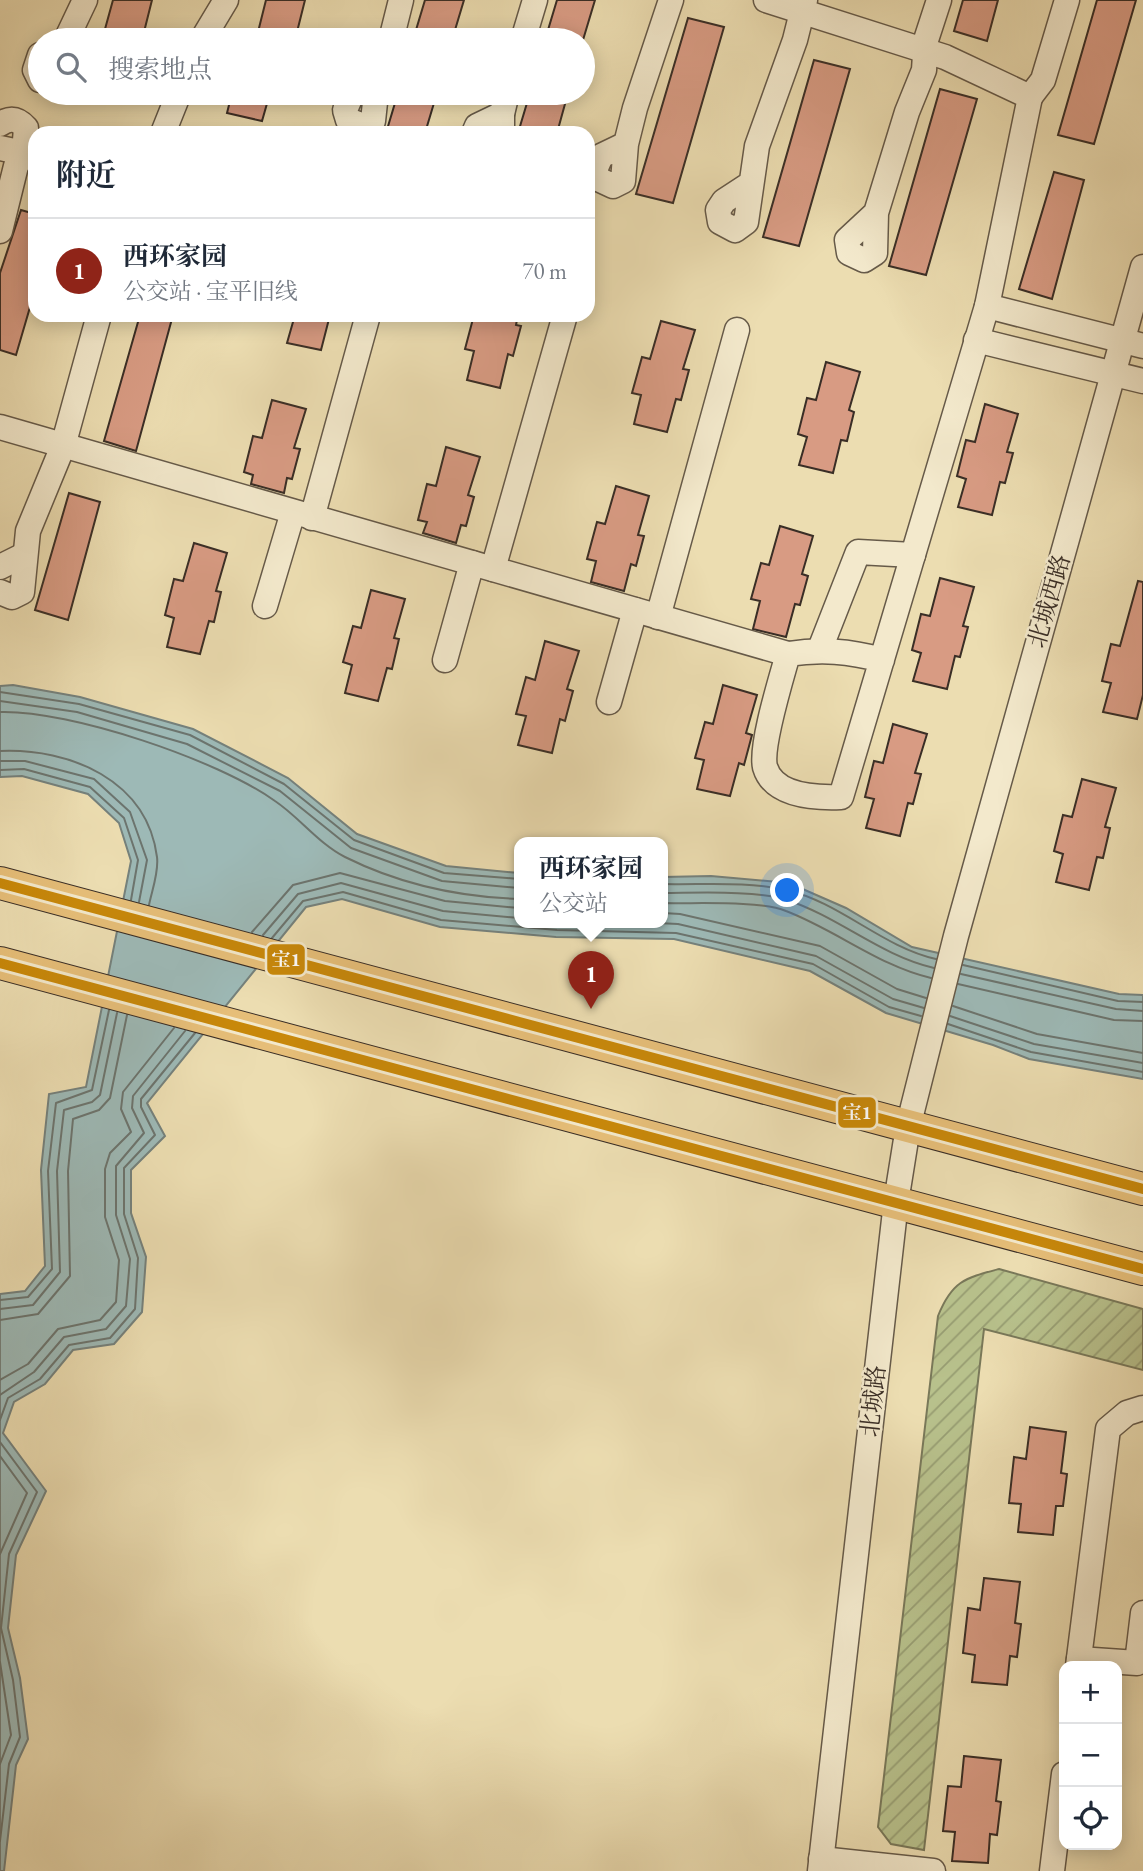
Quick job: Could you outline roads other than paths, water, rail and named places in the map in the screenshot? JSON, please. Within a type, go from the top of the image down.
[{"type":"main road","points":[[0,883],[1143,1189]]},
{"type":"main road","points":[[0,963],[1143,1269]]},
{"type":"street","points":[[72,28],[85,0]]},
{"type":"street","points":[[209,28],[226,0]]},
{"type":"street","points":[[394,28],[401,0]]},
{"type":"street","points":[[527,28],[535,0]]},
{"type":"street","points":[[626,145],[671,0]]},
{"type":"street","points":[[766,0],[803,5],[927,51],[1030,97]]},
{"type":"street","points":[[876,213],[927,51],[926,40],[939,0]]},
{"type":"street","points":[[788,654],[771,716],[765,766],[779,787],[815,798],[841,797],[987,306],[1030,97],[1043,79],[1067,0]]},
{"type":"street","points":[[750,184],[757,146],[795,40],[803,5]]},
{"type":"street","points":[[166,126],[174,105]]},
{"type":"street","points":[[347,105],[345,110],[348,120],[363,126],[373,121],[375,105]]},
{"type":"street","points":[[477,126],[504,113]]},
{"type":"street","points":[[0,124],[8,119],[20,121],[26,128],[12,151],[16,166],[0,230]]},
{"type":"street","name":"北城西路","points":[[956,936],[1113,374],[1133,343],[1143,267]]},
{"type":"street","points":[[987,306],[1133,343]]},
{"type":"street","points":[[0,592],[12,597],[22,592],[28,531],[63,446],[97,322]]},
{"type":"street","points":[[265,606],[302,515],[366,322]]},
{"type":"street","points":[[444,660],[482,566],[563,322]]},
{"type":"street","points":[[609,702],[646,613],[737,330]]},
{"type":"street","points":[[976,340],[1143,381]]},
{"type":"street","points":[[0,427],[788,654],[820,649],[856,653],[881,660]]},
{"type":"street","points":[[820,649],[858,552],[913,555]]},
{"type":"street","points":[[0,567],[24,555]]},
{"type":"street","name":"北城路","points":[[821,1865],[896,1202],[908,1128],[956,936]]},
{"type":"street","points":[[1078,1661],[1108,1429],[1127,1413],[1143,1408]]},
{"type":"street","points":[[1137,1663],[1143,1613]]},
{"type":"street","points":[[1052,1871],[1062,1787]]},
{"type":"street","points":[[821,1865],[933,1871]]},
{"type":"water","points":[[13,685],[80,697],[193,729],[288,778],[357,834],[446,866],[514,873],[514,928],[668,928],[668,877],[711,876],[789,883],[846,908],[912,947],[1119,994],[1143,995],[1143,1079],[1029,1059],[993,1045],[886,1013],[810,971],[674,939],[556,937],[440,927],[342,899],[306,907],[147,1103],[165,1136],[131,1170],[131,1213],[146,1257],[142,1312],[114,1344],[73,1350],[45,1384],[14,1402],[3,1433],[46,1491],[16,1555],[8,1628],[20,1678],[28,1739],[16,1765],[4,1871],[0,1871],[0,1294],[25,1291],[45,1266],[41,1170],[49,1094],[86,1087],[131,861],[119,823],[88,794],[22,776],[0,777],[0,686]]},
{"type":"place","name":"西环家园","points":[[591,1009]]}]
